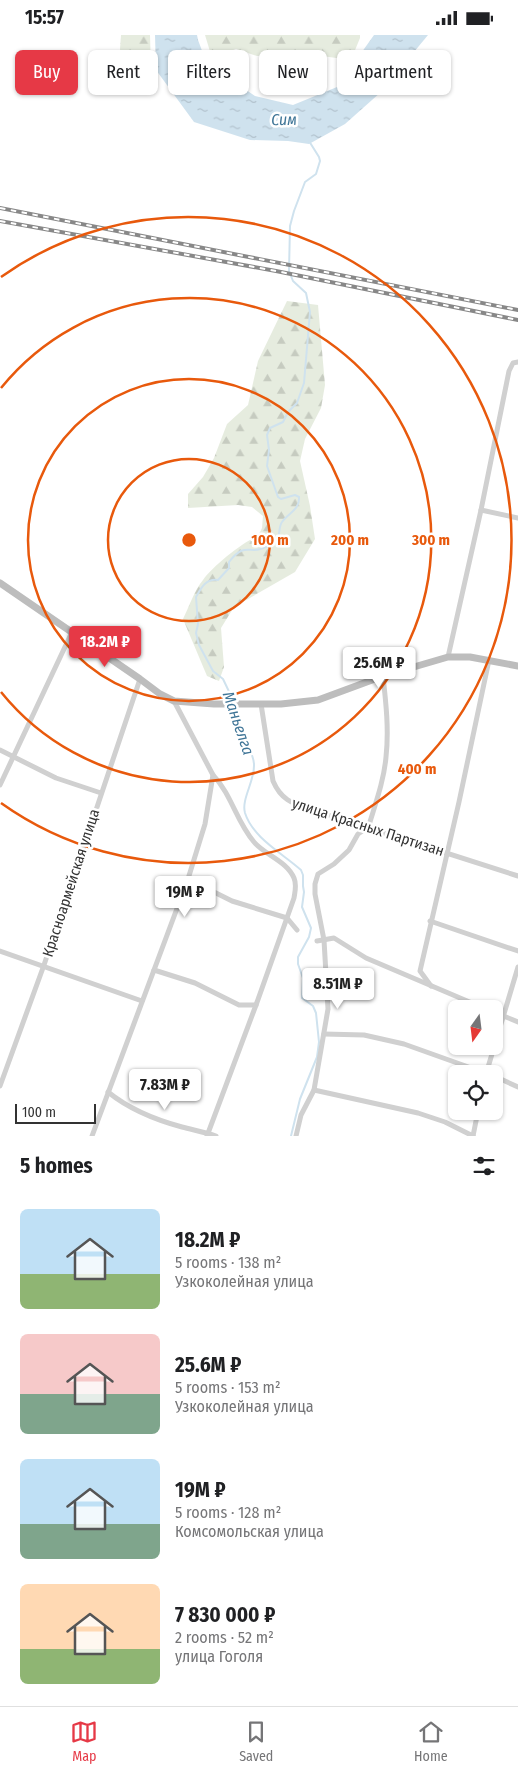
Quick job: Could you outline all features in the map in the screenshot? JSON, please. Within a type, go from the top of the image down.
[{"type":"street","points":[[448,657],[482,510],[509,371],[516,363]]},
{"type":"street","points":[[482,510],[518,518]]},
{"type":"street","points":[[0,583],[160,694],[174,701],[225,704],[318,701],[383,676],[448,657],[470,657],[518,667]]},
{"type":"street","points":[[0,785],[72,632]]},
{"type":"street","points":[[431,986],[420,971],[489,660]]},
{"type":"street","points":[[296,1136],[301,1115],[314,1089],[328,1009],[324,940],[315,894],[315,884],[318,874],[334,864],[349,850],[358,834],[367,828],[381,788],[386,758],[388,713],[383,676]]},
{"type":"street","name":"Красноармейская улица","points":[[0,1086],[44,965],[140,679]]},
{"type":"street","points":[[174,701],[213,775],[222,785],[241,824],[255,843],[281,862],[294,877],[296,887],[256,1005],[207,1134]]},
{"type":"street","name":"улица Красных Партизан","points":[[261,704],[273,781],[284,799],[367,828],[518,875]]},
{"type":"street","points":[[0,751],[56,778],[101,793]]},
{"type":"street","points":[[92,1136],[188,879],[205,824],[213,775]]},
{"type":"street","points":[[188,879],[232,901],[287,918],[297,930]]},
{"type":"street","points":[[430,921],[518,951]]},
{"type":"street","points":[[317,941],[334,937],[366,958],[464,1000]]},
{"type":"street","points":[[0,951],[142,1001]]},
{"type":"street","points":[[503,1013],[518,967]]},
{"type":"street","points":[[154,970],[195,983],[239,1005],[256,1005]]},
{"type":"street","points":[[503,1016],[518,1022]]},
{"type":"street","points":[[324,1035],[364,1035],[404,1044],[462,1065]]},
{"type":"street","points":[[503,1080],[518,1087]]},
{"type":"street","points":[[314,1089],[418,1113],[473,1136],[476,1120]]},
{"type":"street","points":[[108,1092],[120,1101],[147,1115],[181,1127],[216,1136]]},
{"type":"green space","points":[[121,35],[150,35],[150,50],[120,49]]},
{"type":"green space","points":[[205,35],[360,35],[355,50],[337,50],[337,58],[327,57],[327,50],[259,50],[259,56],[257,56],[249,53],[249,50],[210,50]]},
{"type":"green space","points":[[287,301],[318,305],[325,385],[321,408],[305,439],[300,461],[315,539],[295,572],[234,607],[221,628],[224,667],[219,681],[207,676],[183,619],[197,589],[207,575],[236,549],[258,536],[262,528],[263,516],[252,507],[238,505],[188,508],[188,494],[203,477],[214,458],[227,424],[248,405],[258,361]]},
{"type":"water","points":[[155,35],[197,35],[202,50],[168,50],[168,86],[158,73],[158,50],[155,50]]},
{"type":"water","points":[[374,35],[428,35],[416,50],[363,50]]},
{"type":"water","name":"Сим","points":[[337,87],[337,95],[378,95],[345,124],[309,144],[288,141],[250,140],[194,122],[174,95],[249,95],[249,92],[255,96],[293,105],[317,95],[327,95],[327,91]]},
{"type":"waterway","name":"Маньелга","points":[[234,702],[223,679],[213,671],[199,645],[196,633],[198,624],[196,597],[207,582],[218,580],[229,568],[229,562],[235,555],[244,550],[256,550],[266,547],[277,538],[281,524],[296,508],[299,501],[299,497],[295,495],[281,499],[278,497],[267,466],[269,450],[267,435],[270,428],[283,422],[288,412],[297,403],[304,383],[310,312],[306,293],[293,281],[289,271],[290,226],[294,211],[305,182],[316,174],[320,161],[309,141]]},
{"type":"waterway","name":"Маньелга","points":[[236,706],[242,733],[252,754],[254,764],[245,802],[245,813],[254,830],[261,838],[301,870],[304,892],[302,907],[311,928],[309,937],[298,957],[298,964],[303,978],[302,998],[313,1006],[316,1013],[319,1042],[317,1057],[300,1099],[291,1136]]},
{"type":"railway","points":[[0,208],[518,310]]},
{"type":"railway","points":[[0,221],[276,271],[518,320]]}]
